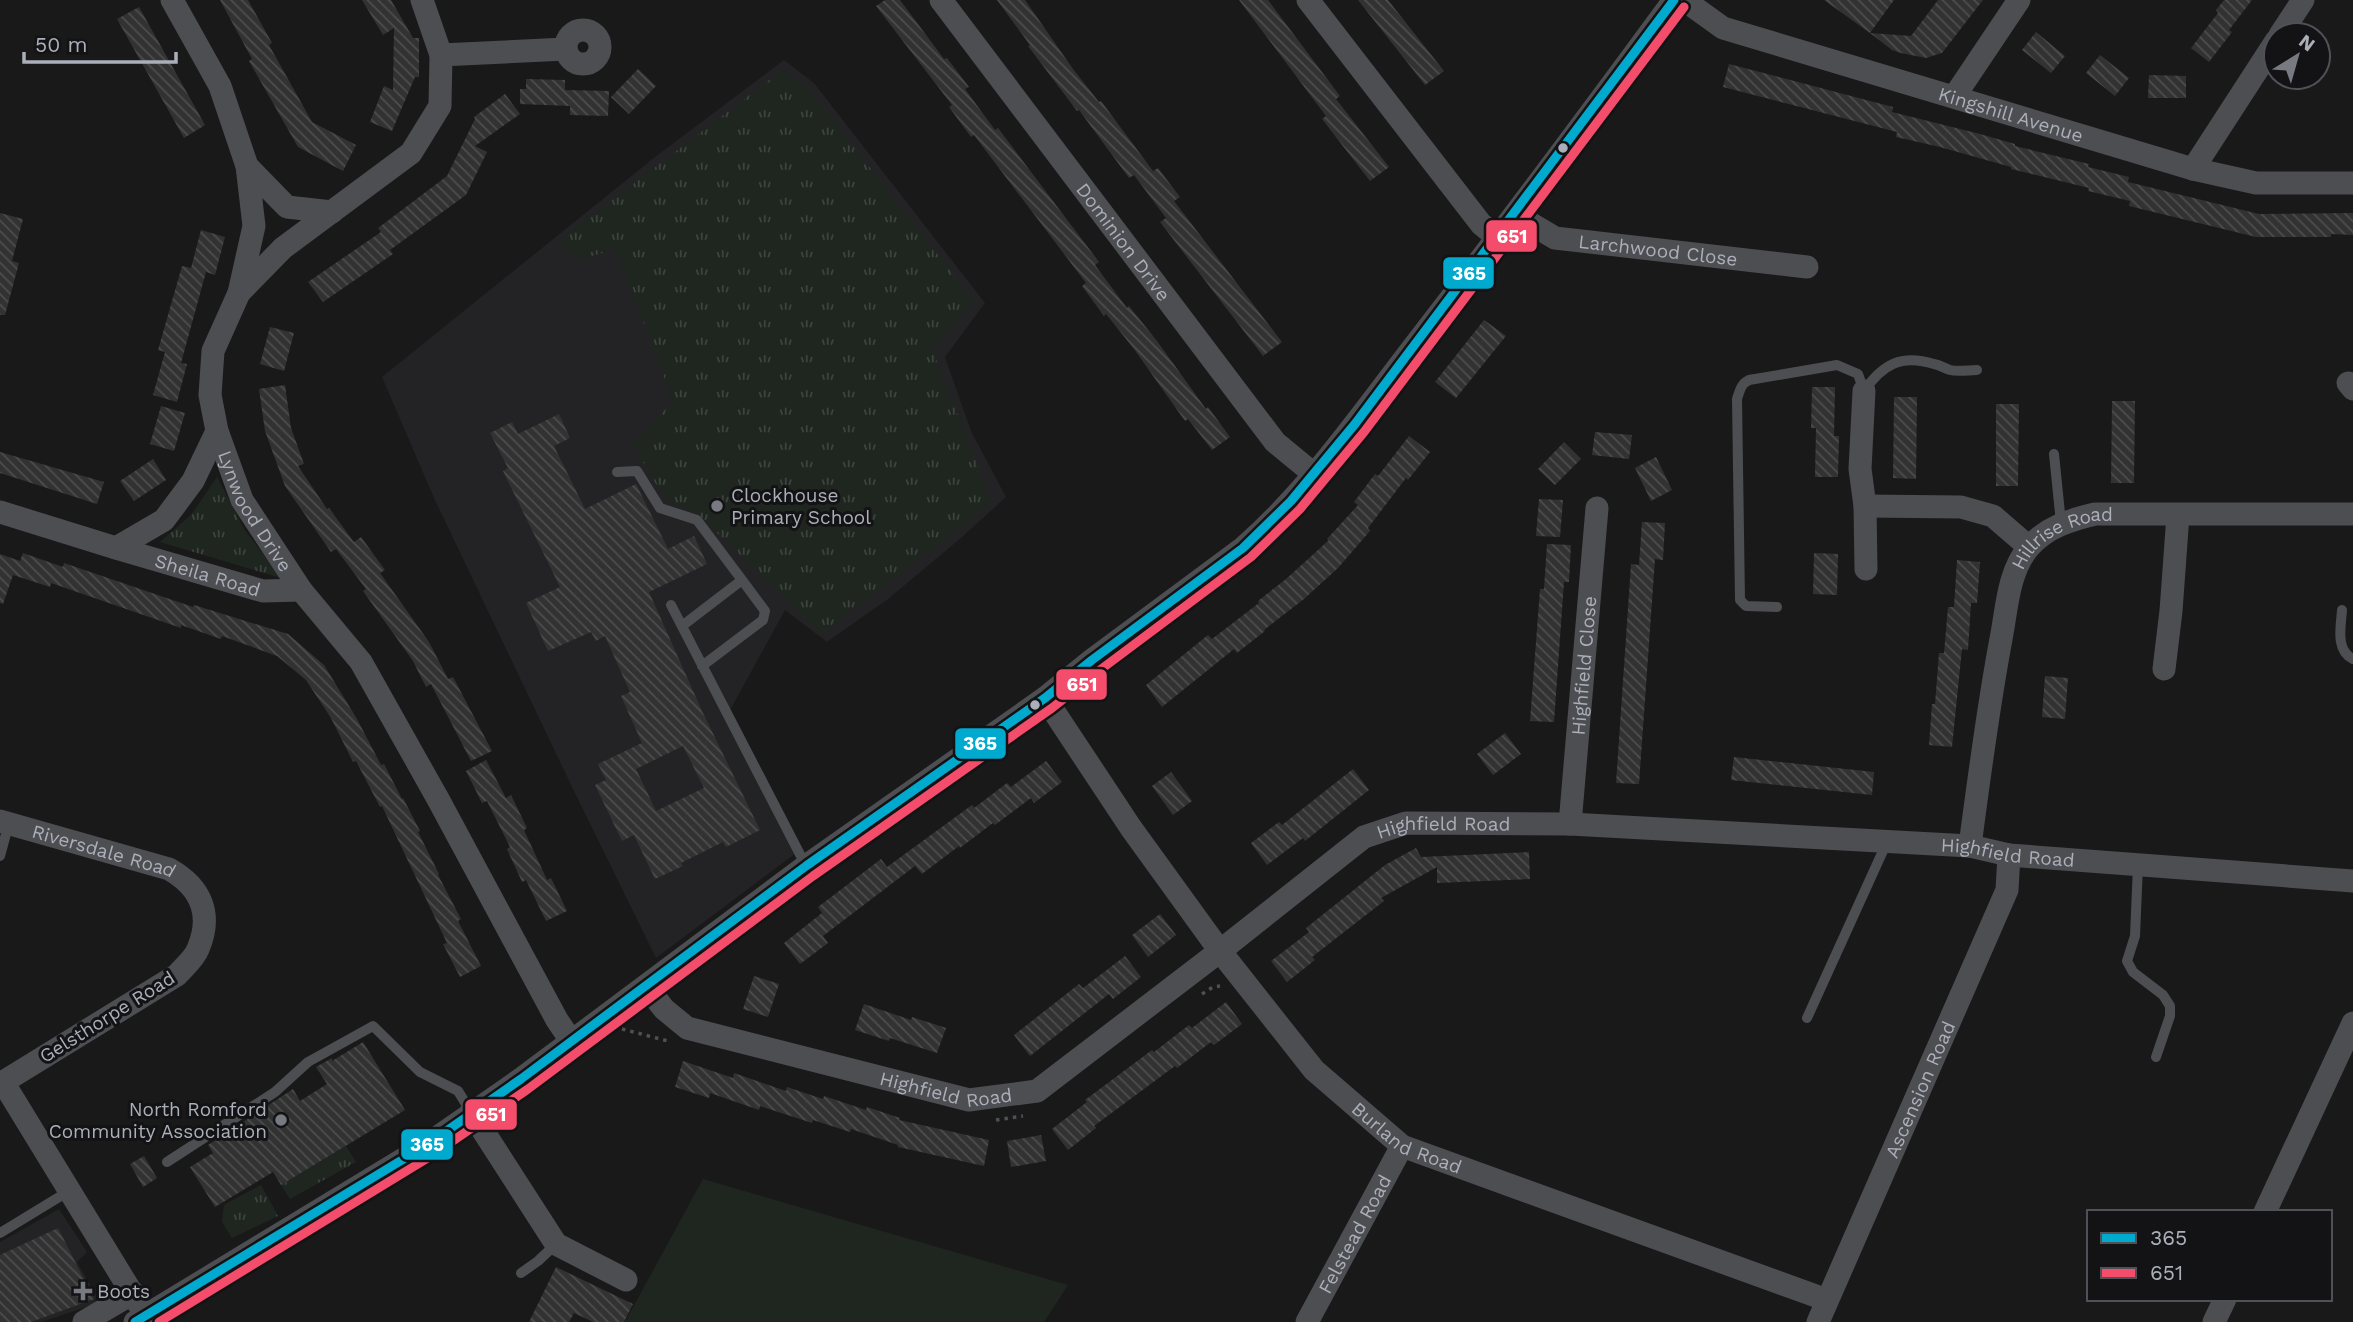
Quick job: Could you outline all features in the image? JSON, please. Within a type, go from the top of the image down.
[{"type":"street","points":[[172,0],[220,86],[247,166],[254,226],[239,293]]},
{"type":"street","name":"Lynwood Drive","points":[[422,0],[441,55],[440,106],[411,153],[284,248],[239,293],[212,351],[210,395],[217,431],[242,500],[301,590],[361,662],[557,1020],[572,1042]]},
{"type":"street","name":"Dominion Drive","points":[[942,0],[1275,442],[1315,475]]},
{"type":"street","points":[[1308,0],[1481,224],[1498,238]]},
{"type":"street","points":[[1,1083],[132,1293],[141,1319],[394,1173],[471,1112],[572,1042],[806,866],[1045,698],[1244,548],[1315,475],[1516,215],[1674,0]]},
{"type":"street","name":"Kingshill Avenue","points":[[1680,0],[1723,28],[2193,169],[2256,183],[2353,183]]},
{"type":"street","points":[[1954,97],[2019,0]]},
{"type":"street","points":[[2289,21],[2303,0]]},
{"type":"street","points":[[441,55],[566,49]]},
{"type":"street","points":[[2193,169],[2262,63]]},
{"type":"street","points":[[247,166],[287,207],[332,212]]},
{"type":"street","name":"Larchwood Close","points":[[1516,215],[1555,238],[1807,267]]},
{"type":"street","points":[[1864,391],[1860,469],[1865,506],[1866,569]]},
{"type":"street","name":"Sheila Road","points":[[116,548],[164,520],[193,481],[217,431]]},
{"type":"street","points":[[1865,506],[1961,506],[1993,516],[2029,547]]},
{"type":"street","name":"Highfield Close","points":[[1570,824],[1597,508]]},
{"type":"street","name":"Sheila Road","points":[[0,512],[263,591],[301,590]]},
{"type":"street","name":"Hillrise Road","points":[[1969,846],[1988,706],[2014,571],[2029,547],[2061,523],[2095,514],[2353,514]]},
{"type":"street","points":[[2164,669],[2178,515]]},
{"type":"street","name":"Burland Road","points":[[1045,698],[1131,828],[1220,951],[1314,1070],[1402,1146],[1827,1300]]},
{"type":"street","name":"Riversdale Road","points":[[4,822],[169,869],[185,878],[200,897]]},
{"type":"street","name":"Highfield Road","points":[[646,986],[664,1009],[687,1028],[969,1100],[1037,1091],[1364,837],[1406,823],[1570,824],[1969,846],[2009,855],[2353,881]]},
{"type":"street","name":"Ascension Road","points":[[1818,1322],[2007,890],[2009,855]]},
{"type":"street","name":"Gelsthorpe Road","points":[[1,1083],[177,975],[198,951],[206,921],[200,897]]},
{"type":"street","points":[[2266,1210],[2353,1023]]},
{"type":"street","points":[[471,1112],[556,1244],[626,1280]]},
{"type":"street","name":"Felstead Road","points":[[1307,1322],[1402,1146]]},
{"type":"street","points":[[84,1322],[132,1293]]},
{"type":"street","points":[[2214,1322],[2224,1301]]},
{"type":"lane","points":[[1864,391],[1876,374],[1886,366],[1902,362],[1932,363],[1951,370],[1977,370]]},
{"type":"lane","points":[[1777,607],[1746,606],[1740,600],[1737,399],[1740,389],[1743,383],[1749,380],[1837,365],[1858,374],[1864,391]]},
{"type":"lane","points":[[2054,454],[2061,523]]},
{"type":"lane","points":[[617,471],[637,471],[660,508],[697,520],[765,611],[764,620],[702,666]]},
{"type":"lane","points":[[682,626],[742,579]]},
{"type":"lane","points":[[671,605],[806,866]]},
{"type":"lane","points":[[2342,610],[2340,644],[2347,656],[2353,659]]},
{"type":"lane","points":[[0,856],[4,822]]},
{"type":"lane","points":[[1807,1018],[1887,842]]},
{"type":"lane","points":[[2138,865],[2134,936],[2127,961],[2133,971],[2163,995],[2170,1006],[2170,1016],[2156,1057]]},
{"type":"lane","points":[[167,1162],[275,1092],[309,1062],[373,1026],[420,1072],[458,1091],[471,1112]]},
{"type":"lane","points":[[0,1233],[69,1191]]},
{"type":"lane","points":[[521,1273],[556,1244]]},
{"type":"path","points":[[1198,997],[1213,987],[1230,987]]},
{"type":"path","points":[[616,1031],[622,1029],[675,1043]]},
{"type":"path","points":[[988,1119],[1007,1119],[1028,1114]]},
{"type":"shaded area","name":"Clockhouse Primary School","points":[[784,60],[814,83],[985,303],[945,357],[971,431],[1006,497],[888,599],[827,642],[785,610],[728,714],[800,850],[656,958],[434,498],[382,377],[655,157]]},
{"type":"shaded area","points":[[59,1209],[87,1252],[77,1262],[96,1295],[95,1304],[42,1322],[0,1322],[0,1242]]},
{"type":"green space","points":[[781,71],[807,87],[974,301],[932,349],[992,503],[821,634],[697,513],[666,501],[633,445],[673,401],[616,249],[581,259],[556,243]]},
{"type":"green space","points":[[217,477],[244,529],[281,578],[160,542],[191,515]]},
{"type":"green space","points":[[346,1146],[356,1162],[290,1199],[281,1185]]},
{"type":"green space","points":[[703,1179],[1068,1285],[1044,1322],[625,1322]]},
{"type":"green space","points":[[261,1185],[278,1216],[232,1238],[222,1222],[224,1205]]},
{"type":"building","points":[[220,0],[248,0],[272,43],[269,45],[312,122],[356,145],[343,171],[298,147],[249,61],[252,59]]},
{"type":"building","points":[[362,0],[391,0],[413,38],[419,38],[419,77],[415,77],[392,131],[370,122],[384,86],[393,90],[394,28],[383,35]]},
{"type":"building","points":[[885,0],[900,0],[944,59],[947,58],[969,87],[965,89],[995,130],[998,128],[1099,262],[1095,265],[1127,308],[1129,306],[1157,341],[1206,409],[1208,407],[1230,437],[1212,450],[1188,419],[1185,421],[1134,349],[1106,314],[1104,316],[1082,286],[1086,283],[974,135],[971,137],[949,107],[952,105],[876,6]]},
{"type":"building","points":[[997,0],[1025,0],[1073,69],[1099,102],[1101,101],[1153,171],[1158,168],[1180,197],[1174,201],[1282,342],[1263,356],[1160,222],[1166,218],[1134,175],[1129,178],[1028,46],[1030,45]]},
{"type":"building","points":[[1239,0],[1268,0],[1340,96],[1336,99],[1389,167],[1370,181],[1322,119],[1326,116]]},
{"type":"building","points":[[1358,0],[1388,0],[1444,71],[1425,85]]},
{"type":"building","points":[[1824,0],[1894,0],[1870,33]]},
{"type":"building","points":[[1938,0],[1983,0],[1942,53],[1926,58],[1901,53],[1892,50],[1870,33],[1911,36]]},
{"type":"building","points":[[2224,0],[2252,0],[2209,62],[2191,48],[2218,13],[2216,10]]},
{"type":"building","points":[[139,7],[205,125],[184,138],[117,19]]},
{"type":"building","points":[[2036,32],[2065,56],[2051,73],[2022,50]]},
{"type":"building","points":[[2100,55],[2129,78],[2115,96],[2086,73]]},
{"type":"building","points":[[1729,64],[1893,107],[1892,112],[2089,164],[2088,167],[2129,177],[2128,182],[2259,214],[2353,213],[2353,235],[2256,237],[2129,206],[2130,201],[2088,191],[2089,188],[1896,137],[1897,132],[1723,87]]},
{"type":"building","points":[[638,69],[656,86],[629,114],[611,97]]},
{"type":"building","points":[[2149,75],[2186,76],[2186,98],[2148,98]]},
{"type":"building","points":[[526,79],[565,80],[565,90],[609,91],[608,116],[570,115],[570,106],[520,104],[520,89],[526,89]]},
{"type":"building","points":[[505,94],[520,114],[475,146],[487,152],[466,195],[390,250],[393,254],[323,302],[308,282],[381,232],[378,228],[447,176],[474,117]]},
{"type":"building","points":[[0,213],[23,219],[12,261],[19,263],[5,315],[0,315]]},
{"type":"building","points":[[201,230],[225,237],[215,275],[206,272],[181,363],[187,364],[177,402],[153,395],[165,352],[158,350],[182,266],[191,268]]},
{"type":"building","points":[[1484,320],[1506,336],[1456,398],[1435,382]]},
{"type":"building","points":[[270,327],[294,333],[284,371],[260,364]]},
{"type":"building","points":[[285,385],[291,428],[304,464],[298,466],[327,509],[329,508],[354,542],[361,537],[385,570],[380,573],[429,642],[448,679],[453,677],[492,751],[471,761],[431,684],[426,687],[413,661],[363,591],[366,589],[336,549],[331,552],[285,486],[265,431],[259,389]]},
{"type":"building","points":[[1812,387],[1835,387],[1834,436],[1839,436],[1838,477],[1815,477],[1816,428],[1811,428]]},
{"type":"building","points":[[1894,397],[1917,397],[1916,479],[1893,478]]},
{"type":"building","points":[[2112,401],[2135,401],[2134,483],[2111,483]]},
{"type":"building","points":[[1996,404],[2019,404],[2018,486],[1996,486]]},
{"type":"building","points":[[161,406],[185,413],[174,451],[150,444]]},
{"type":"building","points":[[559,414],[570,438],[554,446],[585,509],[636,484],[668,549],[694,536],[707,564],[649,592],[702,711],[760,830],[726,847],[723,842],[655,879],[634,835],[622,841],[595,785],[606,780],[598,764],[642,743],[621,696],[630,692],[605,636],[596,641],[591,632],[548,651],[526,603],[560,587],[503,471],[508,468],[490,433],[512,422],[518,434]],"holes":[[[683,746],[704,788],[656,811],[636,769]]]},
{"type":"building","points":[[1595,432],[1632,435],[1629,459],[1592,455]]},
{"type":"building","points":[[1409,436],[1430,452],[1408,480],[1406,478],[1368,528],[1370,531],[1338,568],[1265,631],[1237,653],[1234,649],[1162,707],[1146,685],[1208,635],[1212,639],[1259,603],[1258,601],[1329,540],[1327,539],[1358,505],[1354,502],[1375,474],[1378,476]]},
{"type":"building","points":[[1564,442],[1581,459],[1555,485],[1538,469]]},
{"type":"building","points":[[0,452],[104,482],[97,504],[0,473]]},
{"type":"building","points":[[1656,457],[1672,490],[1651,501],[1635,468]]},
{"type":"building","points":[[153,459],[166,480],[134,501],[120,481]]},
{"type":"building","points":[[1539,499],[1563,500],[1560,537],[1536,536]]},
{"type":"building","points":[[1642,522],[1665,523],[1663,560],[1655,559],[1639,784],[1616,783],[1631,564],[1639,565]]},
{"type":"building","points":[[1547,544],[1571,545],[1569,582],[1564,582],[1554,722],[1530,721],[1540,589],[1544,589]]},
{"type":"building","points":[[23,553],[63,567],[64,563],[193,607],[194,605],[288,634],[324,665],[403,798],[481,966],[460,977],[443,944],[447,943],[382,806],[380,807],[331,718],[306,680],[277,656],[222,636],[221,639],[181,625],[181,628],[51,583],[50,587],[13,575],[3,604],[0,603],[0,554],[20,561]]},
{"type":"building","points":[[1814,553],[1838,554],[1837,595],[1813,594]]},
{"type":"building","points":[[1957,560],[1980,562],[1977,603],[1971,603],[1968,650],[1962,649],[1952,747],[1929,745],[1939,653],[1944,653],[1948,607],[1954,607]]},
{"type":"building","points":[[2045,676],[2068,678],[2065,719],[2042,717]]},
{"type":"building","points":[[1505,733],[1521,754],[1493,775],[1477,754]]},
{"type":"building","points":[[1734,757],[1874,772],[1872,795],[1731,780]]},
{"type":"building","points":[[486,760],[506,798],[511,795],[547,880],[551,878],[567,911],[546,921],[526,880],[522,882],[507,849],[510,847],[487,801],[482,803],[466,771]]},
{"type":"building","points":[[1046,761],[1062,782],[1034,803],[1031,798],[922,874],[915,866],[823,936],[828,943],[800,964],[784,943],[822,913],[818,907],[881,859],[887,867],[972,805],[974,808],[1007,783],[1011,787]]},
{"type":"building","points":[[1353,769],[1369,790],[1305,841],[1303,838],[1267,865],[1251,843],[1279,822],[1282,825]]},
{"type":"building","points":[[1171,772],[1192,801],[1173,815],[1152,786]]},
{"type":"building","points":[[1416,848],[1421,857],[1529,852],[1530,879],[1437,883],[1437,867],[1381,898],[1384,901],[1312,957],[1315,960],[1287,982],[1271,961],[1309,932],[1306,928],[1385,865]]},
{"type":"building","points":[[1160,914],[1176,935],[1148,957],[1132,935]]},
{"type":"building","points":[[1125,956],[1141,977],[1113,999],[1109,994],[1030,1056],[1014,1035],[1079,984],[1083,988]]},
{"type":"building","points":[[754,976],[779,984],[768,1017],[743,1009]]},
{"type":"building","points":[[1226,1002],[1242,1024],[1214,1045],[1211,1042],[1177,1068],[1175,1066],[1094,1126],[1096,1128],[1068,1150],[1052,1129],[1087,1102],[1085,1100],[1152,1050],[1154,1052],[1189,1025],[1192,1028]]},
{"type":"building","points":[[864,1004],[911,1020],[912,1017],[946,1028],[937,1053],[855,1030]]},
{"type":"building","points":[[363,1042],[405,1110],[281,1185],[273,1172],[215,1207],[190,1167],[213,1153],[208,1145],[293,1089],[300,1101],[327,1084],[316,1067],[332,1058],[332,1061]]},
{"type":"building","points":[[683,1061],[733,1078],[734,1073],[786,1091],[787,1087],[866,1110],[867,1107],[900,1118],[899,1120],[989,1140],[984,1166],[898,1147],[851,1129],[850,1132],[813,1120],[812,1123],[760,1106],[759,1110],[710,1093],[709,1098],[675,1087]]},
{"type":"building","points":[[1041,1135],[1046,1161],[1011,1167],[1007,1141]]},
{"type":"building","points":[[144,1156],[157,1178],[143,1187],[130,1164]]},
{"type":"building","points":[[58,1228],[94,1299],[31,1322],[0,1322],[0,1255]]},
{"type":"building","points":[[556,1267],[633,1304],[624,1322],[593,1322],[574,1313],[569,1322],[529,1322]]},
{"type":"transit line","name":"365","points":[[135,1322],[425,1146],[521,1079],[806,866],[1045,698],[1243,548],[1291,501],[1355,424],[1674,0]]},
{"type":"transit line","name":"651","points":[[159,1322],[431,1156],[528,1089],[813,876],[1052,708],[1251,557],[1300,509],[1364,432],[1684,7]]},
{"type":"place","name":"Clockhouse Primary School","points":[[717,506]]},
{"type":"place","name":"North Romford Community Association","points":[[281,1120]]},
{"type":"place","name":"Boots","points":[[83,1291]]}]
